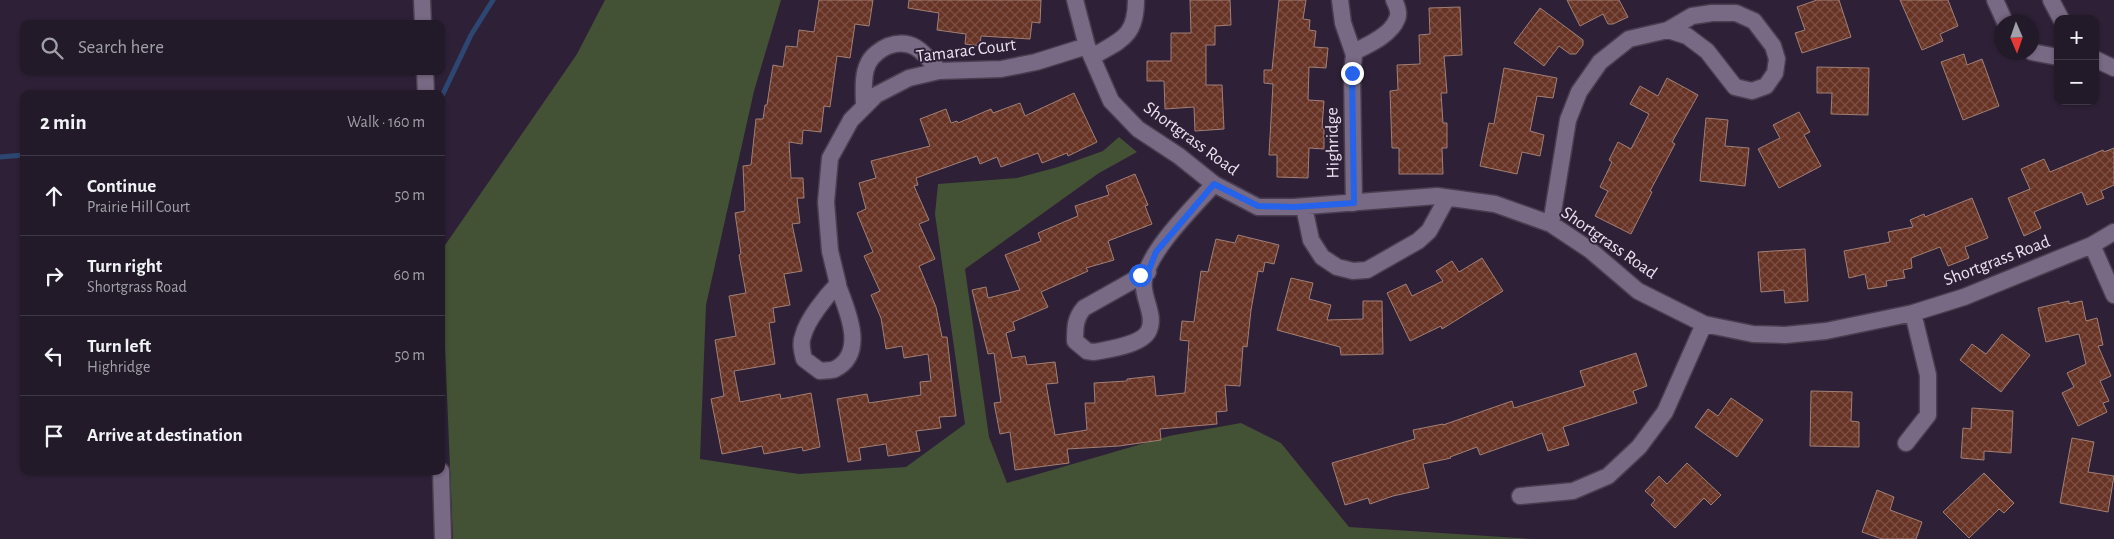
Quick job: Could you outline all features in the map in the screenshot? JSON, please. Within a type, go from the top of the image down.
[{"type":"street","points":[[422,0],[423,20]]},
{"type":"street","name":"Shortgrass Road","points":[[1075,0],[1089,52],[1111,101],[1138,129],[1179,156],[1214,184],[1258,206],[1304,207],[1437,196],[1495,204],[1552,224],[1590,250],[1638,291],[1704,324],[1752,334],[1785,335],[1826,332],[1913,312],[1964,297],[2092,245],[2114,232]]},
{"type":"street","name":"Tamarac Court","points":[[838,284],[829,293],[802,336],[801,348],[804,359],[820,371],[834,369],[844,362],[851,351],[854,340],[830,251],[826,202],[830,158],[851,120],[864,106],[876,95],[909,78],[939,71],[1001,69],[1089,52],[1125,37],[1133,26],[1136,0]]},
{"type":"street","name":"Highridge","points":[[1340,0],[1343,23],[1354,52],[1352,73],[1354,203]]},
{"type":"street","points":[[1354,52],[1371,44],[1388,30],[1398,18],[1398,8],[1394,0]]},
{"type":"street","points":[[1995,0],[2002,15]]},
{"type":"street","points":[[2051,0],[2059,15]]},
{"type":"street","points":[[1552,224],[1568,120],[1579,92],[1600,62],[1629,39],[1668,30],[1692,16],[1712,13],[1736,13],[1754,21],[1773,46],[1777,59],[1775,73],[1766,86],[1752,91],[1735,87],[1707,51],[1687,36],[1668,30]]},
{"type":"street","points":[[864,106],[864,82],[868,64],[881,49],[899,42],[909,44],[922,51],[939,71]]},
{"type":"street","points":[[2039,53],[2054,56]]},
{"type":"street","points":[[2097,60],[2114,68]]},
{"type":"street","points":[[425,75],[426,90]]},
{"type":"street","points":[[1148,272],[1084,308],[1079,315],[1075,328],[1075,341],[1087,351],[1094,352],[1141,340],[1150,330],[1144,281],[1148,272],[1156,252],[1214,184]]},
{"type":"street","points":[[1304,207],[1312,240],[1322,257],[1338,267],[1353,272],[1366,270],[1418,241],[1429,231],[1447,198]]},
{"type":"street","points":[[2092,245],[2114,294]]},
{"type":"street","points":[[1906,443],[1928,415],[1928,375],[1913,312]]},
{"type":"street","points":[[1520,496],[1573,491],[1608,476],[1639,447],[1665,412],[1704,324]]},
{"type":"street","points":[[441,475],[443,539]]},
{"type":"green space","points":[[605,0],[781,0],[754,91],[706,305],[700,459],[799,474],[906,467],[965,424],[935,214],[938,184],[1017,178],[1058,167],[1103,151],[1119,137],[1137,152],[1099,173],[965,269],[989,437],[1007,483],[1169,436],[1241,423],[1281,443],[1349,527],[1533,539],[453,539],[445,347],[445,245],[577,54]]},
{"type":"building","points":[[819,0],[873,0],[869,26],[855,24],[850,58],[837,56],[830,107],[824,106],[821,132],[803,130],[802,144],[789,142],[791,178],[803,178],[804,198],[797,198],[800,223],[792,224],[802,271],[784,274],[790,305],[773,308],[775,322],[769,323],[775,364],[734,371],[740,402],[780,394],[781,399],[811,393],[820,447],[803,451],[802,447],[764,454],[762,446],[722,454],[711,399],[724,396],[715,340],[736,336],[729,296],[746,293],[739,255],[741,254],[735,213],[745,211],[743,166],[751,165],[756,119],[763,119],[773,65],[783,67],[786,46],[797,47],[799,30],[814,32]]},
{"type":"building","points":[[909,0],[1041,0],[1040,23],[1032,22],[1030,39],[981,36],[980,46],[965,44],[966,34],[937,30],[939,13],[908,8]]},
{"type":"building","points":[[1190,0],[1230,0],[1231,25],[1215,26],[1215,45],[1206,45],[1206,85],[1222,85],[1224,129],[1195,131],[1194,107],[1165,109],[1164,81],[1147,81],[1147,61],[1171,61],[1171,33],[1191,33]]},
{"type":"building","points":[[1279,0],[1306,0],[1303,19],[1310,20],[1309,30],[1316,31],[1314,47],[1328,48],[1326,68],[1309,67],[1308,100],[1324,101],[1322,128],[1324,128],[1324,149],[1309,148],[1308,178],[1277,177],[1277,155],[1269,155],[1273,84],[1264,83],[1264,70],[1272,70]]},
{"type":"building","points":[[1567,0],[1619,0],[1628,17],[1613,24],[1608,24],[1603,14],[1580,26]]},
{"type":"building","points":[[1817,0],[1839,0],[1851,37],[1802,53],[1795,33],[1805,30],[1797,7]]},
{"type":"building","points":[[1900,0],[1948,0],[1958,26],[1940,34],[1943,41],[1922,50]]},
{"type":"building","points":[[1460,7],[1462,55],[1444,56],[1447,93],[1441,93],[1443,123],[1447,123],[1447,148],[1442,148],[1443,174],[1399,174],[1399,148],[1392,148],[1390,91],[1398,90],[1397,65],[1420,64],[1419,35],[1430,34],[1429,8]]},
{"type":"building","points":[[1540,8],[1583,40],[1583,45],[1576,54],[1570,54],[1559,46],[1544,66],[1514,43]]},
{"type":"building","points":[[1964,54],[1967,65],[1982,59],[1999,106],[1963,120],[1941,62]]},
{"type":"building","points":[[1817,67],[1869,68],[1868,115],[1831,114],[1832,93],[1817,93]]},
{"type":"building","points":[[1504,68],[1557,78],[1553,98],[1537,96],[1530,131],[1544,135],[1540,156],[1522,152],[1517,174],[1480,166],[1489,123],[1494,124]]},
{"type":"building","points":[[1667,78],[1698,95],[1672,142],[1675,144],[1650,191],[1652,192],[1631,234],[1595,216],[1608,191],[1600,187],[1612,162],[1609,160],[1618,142],[1631,149],[1649,114],[1630,104],[1640,86],[1658,96]]},
{"type":"building","points":[[1074,93],[1097,142],[1068,156],[1067,153],[1042,163],[1038,153],[1001,167],[997,157],[980,164],[977,156],[916,178],[918,185],[914,186],[929,220],[919,224],[935,259],[919,266],[936,307],[942,337],[947,337],[956,416],[939,417],[941,428],[916,431],[920,451],[888,456],[886,444],[859,448],[861,460],[848,462],[837,399],[867,394],[869,403],[921,395],[920,382],[931,381],[928,354],[904,358],[902,346],[886,349],[881,318],[871,295],[880,291],[864,256],[873,252],[857,213],[866,209],[859,183],[876,178],[871,161],[930,146],[920,119],[946,109],[951,123],[957,121],[958,123],[991,109],[993,113],[1020,103],[1025,116]]},
{"type":"building","points":[[1799,112],[1810,132],[1804,135],[1821,166],[1779,188],[1758,149],[1780,138],[1773,125]]},
{"type":"building","points":[[1706,118],[1728,120],[1725,146],[1749,148],[1745,186],[1700,181]]},
{"type":"building","points":[[2114,148],[2114,185],[2101,191],[2104,198],[2087,205],[2082,192],[2034,212],[2041,228],[2024,236],[2008,198],[2030,189],[2021,169],[2044,159],[2050,172],[2103,150],[2104,152]]},
{"type":"building","points":[[1135,174],[1148,205],[1145,206],[1152,224],[1108,241],[1114,260],[1086,268],[1088,271],[1041,292],[1048,307],[1013,322],[1015,330],[1006,333],[1012,358],[1025,356],[1027,365],[1055,362],[1058,383],[1046,384],[1055,435],[1087,430],[1085,403],[1095,403],[1094,383],[1127,381],[1127,379],[1154,376],[1156,396],[1185,393],[1189,341],[1180,340],[1182,321],[1194,322],[1201,271],[1208,272],[1216,239],[1235,243],[1238,235],[1279,245],[1274,264],[1265,262],[1263,272],[1258,271],[1247,347],[1243,346],[1240,386],[1225,385],[1227,411],[1216,412],[1217,424],[1160,429],[1161,440],[1119,446],[1067,449],[1069,463],[1015,470],[1010,432],[1000,434],[994,403],[1001,402],[994,353],[988,354],[972,290],[986,287],[988,298],[1020,290],[1005,255],[1041,241],[1038,233],[1078,216],[1075,206],[1109,195],[1106,186]]},
{"type":"building","points":[[1972,198],[1988,238],[1965,247],[1969,258],[1948,266],[1940,247],[1911,258],[1912,268],[1903,270],[1905,278],[1886,281],[1887,286],[1868,289],[1865,274],[1849,278],[1844,251],[1890,242],[1888,232],[1913,227],[1910,220],[1924,214],[1925,217]]},
{"type":"building","points":[[1805,249],[1808,301],[1785,303],[1784,290],[1761,292],[1758,252]]},
{"type":"building","points":[[1482,258],[1503,291],[1442,329],[1441,326],[1410,341],[1387,293],[1406,284],[1412,296],[1443,281],[1436,271],[1452,261],[1459,272]]},
{"type":"building","points":[[1291,278],[1313,283],[1309,299],[1331,305],[1327,320],[1363,319],[1363,301],[1382,301],[1383,354],[1341,355],[1340,347],[1277,330]]},
{"type":"building","points":[[2069,301],[2069,304],[2082,301],[2086,321],[2097,318],[2103,345],[2098,346],[2111,376],[2100,381],[2109,401],[2103,403],[2107,412],[2078,426],[2062,393],[2074,387],[2067,373],[2086,364],[2079,334],[2046,342],[2038,308]]},
{"type":"building","points":[[2002,334],[2030,355],[2001,392],[1960,360],[1972,344],[1986,354]]},
{"type":"building","points":[[1636,353],[1647,386],[1633,391],[1637,403],[1563,427],[1569,445],[1548,451],[1542,433],[1480,455],[1477,447],[1451,458],[1423,464],[1429,488],[1393,496],[1370,504],[1368,498],[1345,505],[1332,463],[1415,439],[1413,430],[1443,425],[1512,401],[1514,408],[1585,386],[1580,371]]},
{"type":"building","points":[[1811,391],[1852,392],[1851,421],[1859,422],[1859,447],[1810,446]]},
{"type":"building","points":[[1731,398],[1763,420],[1737,457],[1695,427],[1708,409],[1718,416]]},
{"type":"building","points":[[1972,408],[2013,411],[2011,453],[1984,451],[1984,460],[1961,458],[1963,428],[1971,429]]},
{"type":"building","points":[[2072,438],[2094,442],[2088,472],[2114,476],[2108,512],[2060,503]]},
{"type":"building","points":[[1687,463],[1721,495],[1711,505],[1704,498],[1675,528],[1651,505],[1655,500],[1645,491],[1659,476],[1667,484]]},
{"type":"building","points":[[1984,473],[2014,503],[2004,513],[1999,509],[1969,538],[1943,512]]},
{"type":"building","points":[[1877,490],[1894,497],[1890,510],[1922,522],[1916,539],[1882,539],[1862,532]]},
{"type":"waterway","points":[[445,90],[471,35],[493,0]]},
{"type":"waterway","points":[[0,157],[20,155]]},
{"type":"route","points":[[1140,275],[1148,272],[1156,252],[1214,184],[1258,206],[1294,207],[1354,203],[1352,73]]}]
